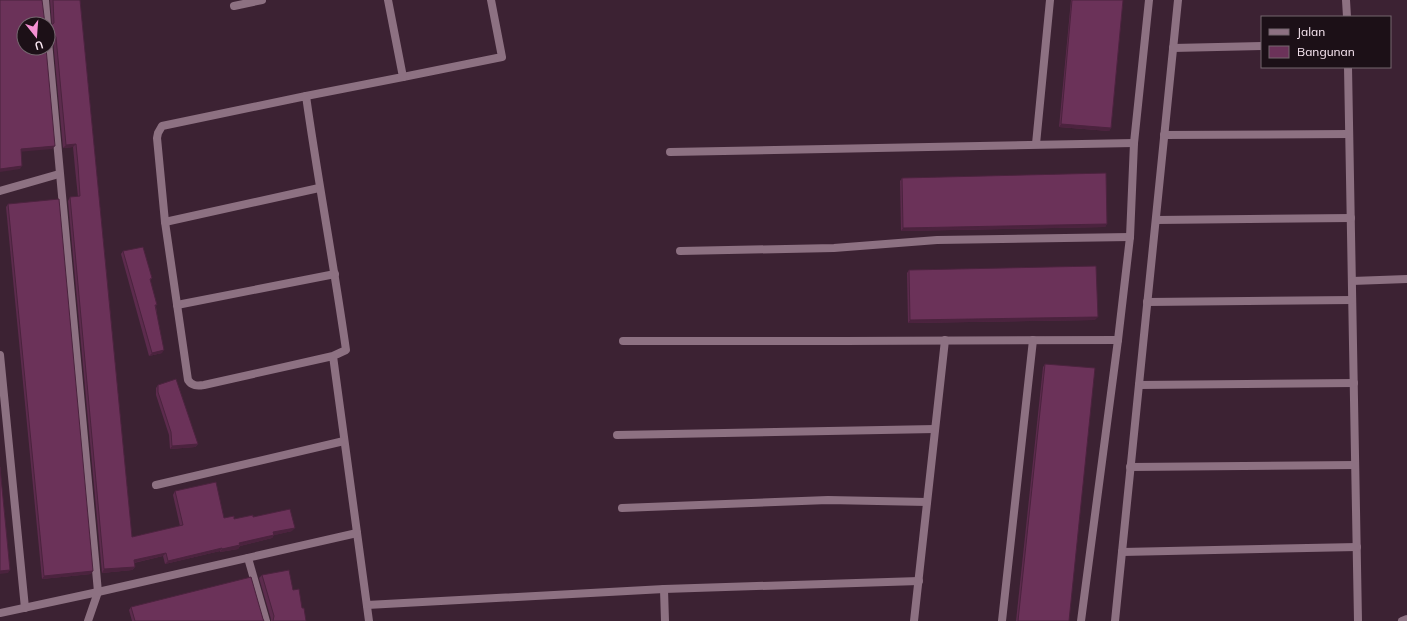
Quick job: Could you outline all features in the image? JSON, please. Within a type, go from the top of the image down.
[{"type":"street","points":[[45,0],[46,16]]},
{"type":"street","points":[[234,6],[262,0]]},
{"type":"street","points":[[388,0],[403,77]]},
{"type":"street","points":[[306,96],[319,188],[335,274],[346,350],[333,356],[204,386],[194,385],[188,380],[165,222],[157,138],[162,126],[306,96],[502,57],[491,0]]},
{"type":"street","points":[[1036,144],[1050,0]]},
{"type":"street","points":[[1080,621],[1118,340],[1130,237],[1134,143],[1149,0]]},
{"type":"street","points":[[1114,621],[1178,0]]},
{"type":"street","points":[[1346,0],[1347,16]]},
{"type":"street","points":[[1173,48],[1261,46]]},
{"type":"street","points":[[49,56],[98,592],[88,621]]},
{"type":"street","points":[[1348,68],[1358,621]]},
{"type":"street","points":[[1164,135],[1349,134]]},
{"type":"street","points":[[670,152],[1134,143]]},
{"type":"street","points":[[0,191],[59,174]]},
{"type":"street","points":[[165,222],[319,188]]},
{"type":"street","points":[[1156,220],[1351,218]]},
{"type":"street","points":[[680,251],[834,248],[937,240],[1130,237]]},
{"type":"street","points":[[177,305],[335,274]]},
{"type":"street","points":[[1352,281],[1407,278]]},
{"type":"street","points":[[1147,302],[1352,300]]},
{"type":"street","points":[[914,621],[945,340]]},
{"type":"street","points":[[1002,621],[1033,340]]},
{"type":"street","points":[[623,341],[1118,340]]},
{"type":"street","points":[[0,355],[25,608]]},
{"type":"street","points":[[333,356],[369,621]]},
{"type":"street","points":[[1139,385],[1354,383]]},
{"type":"street","points":[[617,435],[935,429]]},
{"type":"street","points":[[156,485],[344,441]]},
{"type":"street","points":[[1130,467],[1356,465]]},
{"type":"street","points":[[622,508],[828,500],[927,502]]},
{"type":"street","points":[[0,613],[357,533]]},
{"type":"street","points":[[1122,552],[1357,547]]},
{"type":"street","points":[[248,558],[266,621]]},
{"type":"street","points":[[367,605],[664,589],[918,582]]},
{"type":"street","points":[[664,589],[665,621]]},
{"type":"street","points":[[1402,621],[1407,619]]},
{"type":"building","points":[[0,0],[42,0],[44,16],[16,16],[16,56],[47,56],[55,146],[21,149],[22,166],[0,169]]},
{"type":"building","points":[[53,0],[80,0],[132,537],[183,525],[175,491],[216,482],[224,518],[234,516],[234,519],[253,515],[253,517],[290,509],[295,528],[273,532],[274,535],[239,543],[240,545],[168,561],[166,553],[134,560],[135,567],[104,569],[70,197],[80,196],[78,165],[76,144],[66,145],[56,37],[56,16],[54,16]]},
{"type":"building","points":[[1072,0],[1123,0],[1111,128],[1061,124]]},
{"type":"building","points":[[1106,173],[1107,224],[903,228],[902,178]]},
{"type":"building","points":[[59,199],[93,571],[44,576],[8,204]]},
{"type":"building","points":[[143,247],[152,278],[150,279],[157,305],[155,305],[164,350],[152,353],[123,251]]},
{"type":"building","points":[[1096,266],[1098,317],[910,320],[909,270]]},
{"type":"building","points":[[1045,364],[1095,368],[1069,621],[1018,621]]},
{"type":"building","points":[[176,379],[198,444],[172,446],[171,432],[158,392],[158,385]]},
{"type":"building","points":[[0,467],[10,570],[0,571]]},
{"type":"building","points":[[289,570],[293,590],[299,589],[306,621],[273,621],[274,616],[262,575]]},
{"type":"building","points":[[251,577],[264,621],[135,621],[131,607]]}]
